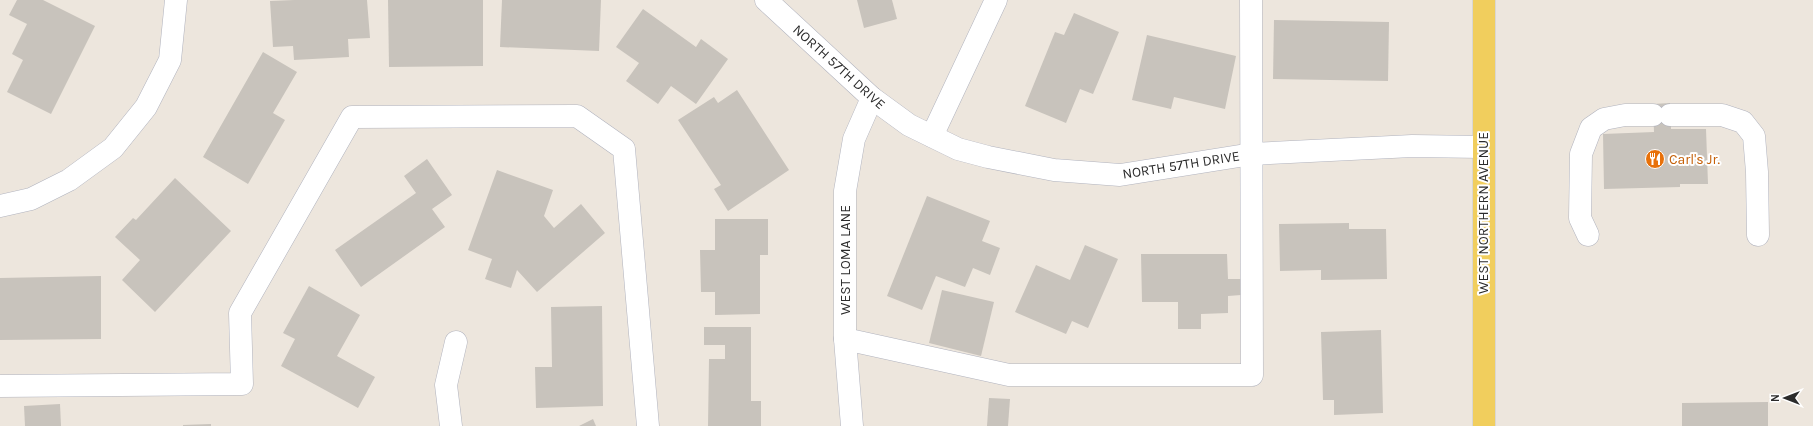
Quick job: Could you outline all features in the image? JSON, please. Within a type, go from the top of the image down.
[{"type":"main road","name":"WEST NORTHERN AVENUE","points":[[1484,0],[1484,426]]},
{"type":"street","points":[[0,206],[31,199],[69,180],[113,148],[146,107],[170,60],[176,0]]},
{"type":"street","name":"NORTH 57TH DRIVE","points":[[766,0],[872,98],[909,125],[958,149],[988,157],[1054,170],[1120,175],[1252,154],[1412,146],[1483,147]]},
{"type":"street","points":[[932,136],[996,0]]},
{"type":"street","points":[[845,339],[1009,375],[1252,375],[1251,0]]},
{"type":"street","name":"WEST LOMA LANE","points":[[852,426],[845,339],[845,191],[854,139],[872,98]]},
{"type":"street","points":[[1588,235],[1580,218],[1581,154],[1591,128],[1604,119],[1624,115],[1722,115],[1743,122],[1754,136],[1757,172],[1758,235]]},
{"type":"street","points":[[0,386],[242,384],[240,313],[352,117],[577,116],[624,150],[648,426]]},
{"type":"street","points":[[451,426],[446,385],[456,342]]},
{"type":"building","points":[[17,0],[43,0],[95,26],[51,114],[7,92],[23,60],[12,54],[27,24],[9,15]]},
{"type":"building","points":[[367,0],[370,38],[348,39],[349,57],[294,60],[293,46],[273,47],[270,1]]},
{"type":"building","points":[[388,0],[483,0],[483,66],[389,67]]},
{"type":"building","points":[[502,0],[601,0],[599,51],[500,47]]},
{"type":"building","points":[[857,0],[892,0],[897,19],[864,28]]},
{"type":"building","points":[[643,9],[696,47],[701,39],[728,59],[696,104],[671,86],[658,104],[626,81],[639,63],[616,47]]},
{"type":"building","points":[[1074,13],[1119,32],[1093,94],[1080,89],[1066,123],[1025,106],[1055,32],[1064,35]]},
{"type":"building","points":[[1274,20],[1389,22],[1388,81],[1273,79]]},
{"type":"building","points":[[1147,35],[1236,56],[1225,109],[1174,97],[1171,109],[1132,100]]},
{"type":"building","points":[[263,52],[297,72],[273,113],[285,120],[248,184],[203,157]]},
{"type":"building","points":[[737,90],[789,170],[728,211],[714,189],[721,185],[678,120],[714,97],[718,103]]},
{"type":"building","name":"Carl's Jr.","points":[[1670,103],[1671,129],[1706,129],[1708,184],[1680,184],[1680,187],[1604,189],[1603,134],[1654,132],[1653,104]]},
{"type":"building","points":[[427,159],[452,195],[432,209],[445,227],[361,287],[335,250],[416,193],[404,176]]},
{"type":"building","points":[[497,170],[553,190],[544,216],[554,228],[581,204],[605,233],[537,292],[517,270],[511,288],[485,279],[492,259],[468,250]]},
{"type":"building","points":[[175,178],[231,231],[155,312],[122,280],[140,260],[115,237],[133,218],[136,220]]},
{"type":"building","points":[[927,196],[990,221],[982,241],[1000,248],[990,275],[973,268],[965,287],[936,276],[922,310],[887,296]]},
{"type":"building","points":[[715,219],[768,219],[768,255],[760,255],[760,314],[715,315],[715,292],[701,292],[700,250],[715,250]]},
{"type":"building","points":[[1349,223],[1349,229],[1386,229],[1387,279],[1321,280],[1321,270],[1280,271],[1279,224]]},
{"type":"building","points":[[1085,245],[1118,259],[1088,328],[1072,321],[1066,334],[1015,312],[1036,265],[1070,280]]},
{"type":"building","points":[[1141,254],[1227,254],[1228,279],[1241,279],[1241,295],[1228,296],[1228,313],[1201,314],[1201,329],[1178,329],[1178,302],[1142,302]]},
{"type":"building","points":[[101,276],[101,339],[0,340],[0,278]]},
{"type":"building","points":[[309,286],[360,315],[337,356],[375,377],[358,408],[281,366],[295,339],[283,333]]},
{"type":"building","points":[[942,290],[994,302],[981,356],[929,343]]},
{"type":"building","points":[[602,306],[603,406],[536,408],[535,367],[552,367],[551,307]]},
{"type":"building","points":[[704,327],[751,327],[751,401],[761,401],[761,426],[708,426],[709,359],[725,359],[725,345],[704,345]]},
{"type":"building","points":[[1381,330],[1383,413],[1334,415],[1334,400],[1323,400],[1321,332]]},
{"type":"building","points":[[989,398],[1010,399],[1008,426],[987,426]]},
{"type":"building","points":[[1768,402],[1768,426],[1682,426],[1682,403]]},
{"type":"building","points":[[60,404],[61,426],[25,426],[24,406]]},
{"type":"building","points":[[593,419],[596,426],[579,426]]},
{"type":"building","points":[[211,424],[211,426],[183,426],[183,425]]},
{"type":"place","name":"Carl's Jr.","points":[[1655,159]]}]
